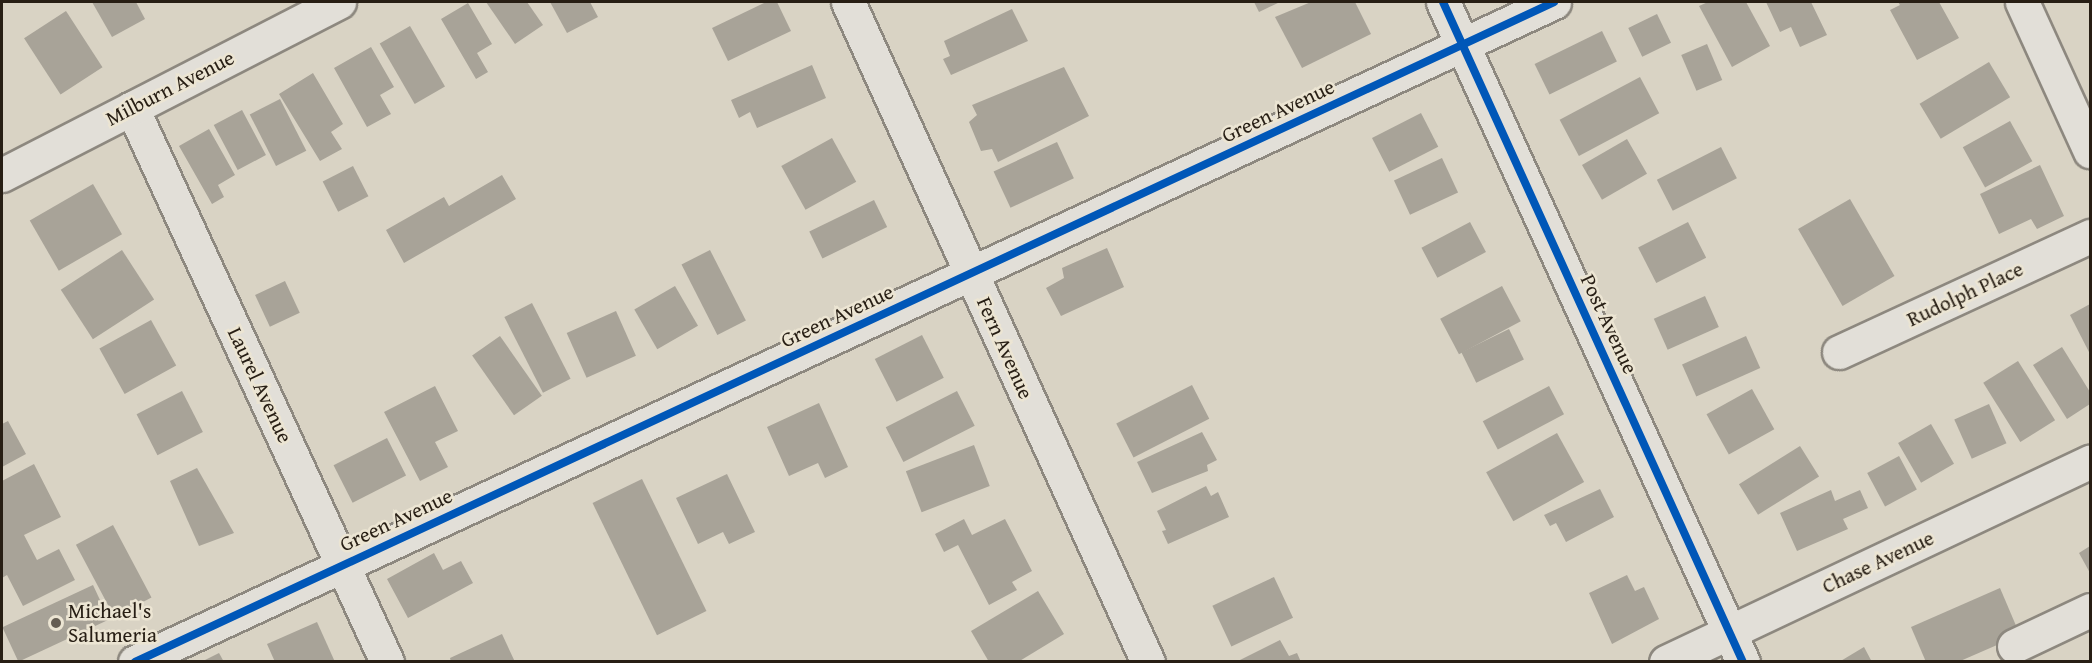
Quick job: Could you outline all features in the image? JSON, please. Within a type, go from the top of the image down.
[{"type":"street","name":"Milburn Avenue","points":[[2,175],[339,2]]},
{"type":"street","name":"Fern Avenue","points":[[848,2],[1148,662]]},
{"type":"street","name":"Post Avenue","points":[[1443,2],[1743,662]]},
{"type":"street","name":"Green Avenue","points":[[135,662],[1554,2]]},
{"type":"street","points":[[2022,2],[2091,151]]},
{"type":"street","name":"Laurel Avenue","points":[[132,108],[387,662]]},
{"type":"street","name":"Rudolph Place","points":[[1839,352],[2091,236]]},
{"type":"street","name":"Chase Avenue","points":[[1666,662],[2091,462]]},
{"type":"street","points":[[2014,646],[2091,610]]},
{"type":"building","points":[[92,2],[136,2],[145,19],[112,37]]},
{"type":"building","points":[[486,2],[527,2],[543,25],[515,44]]},
{"type":"building","points":[[550,2],[590,2],[598,17],[567,33]]},
{"type":"building","points":[[766,2],[777,2],[791,31],[728,61],[712,28]]},
{"type":"building","points":[[1254,2],[1280,2],[1259,12]]},
{"type":"building","points":[[1311,2],[1355,2],[1371,34],[1302,68],[1275,17]]},
{"type":"building","points":[[1708,2],[1746,2],[1770,46],[1732,67],[1699,6]]},
{"type":"building","points":[[1766,2],[1811,2],[1827,35],[1800,47],[1791,27],[1780,32]]},
{"type":"building","points":[[1898,2],[1939,2],[1959,38],[1917,60],[1890,10],[1900,5]]},
{"type":"building","points":[[468,3],[492,44],[477,53],[488,72],[476,79],[441,19]]},
{"type":"building","points":[[1012,9],[1028,41],[951,75],[943,59],[950,56],[944,41]]},
{"type":"building","points":[[66,11],[102,67],[61,94],[24,38]]},
{"type":"building","points":[[1657,14],[1671,43],[1642,57],[1628,28]]},
{"type":"building","points":[[410,26],[445,87],[415,104],[380,44]]},
{"type":"building","points":[[1602,31],[1617,62],[1549,94],[1535,64]]},
{"type":"building","points":[[1707,44],[1722,80],[1696,91],[1681,55]]},
{"type":"building","points":[[371,47],[394,87],[380,95],[391,114],[367,127],[334,68]]},
{"type":"building","points":[[1989,62],[2010,97],[1941,139],[1920,104]]},
{"type":"building","points":[[812,65],[826,98],[757,128],[750,112],[739,118],[731,100]]},
{"type":"building","points":[[1064,67],[1089,116],[998,162],[992,149],[981,151],[969,122],[977,115],[972,105]]},
{"type":"building","points":[[313,73],[343,124],[331,132],[342,149],[320,161],[279,94]]},
{"type":"building","points":[[1640,77],[1659,113],[1579,156],[1560,120]]},
{"type":"building","points":[[280,99],[306,151],[276,166],[250,114]]},
{"type":"building","points":[[242,110],[266,155],[238,170],[214,125]]},
{"type":"building","points":[[1421,113],[1438,147],[1389,172],[1372,138]]},
{"type":"building","points":[[2010,121],[2032,161],[1985,187],[1963,147]]},
{"type":"building","points":[[209,129],[235,175],[218,185],[224,197],[212,204],[179,146]]},
{"type":"building","points":[[832,138],[856,182],[806,210],[781,166]]},
{"type":"building","points":[[1627,139],[1647,174],[1602,200],[1582,165]]},
{"type":"building","points":[[1057,142],[1074,178],[1010,208],[994,172]]},
{"type":"building","points":[[1721,147],[1737,178],[1673,211],[1657,180]]},
{"type":"building","points":[[1442,158],[1458,192],[1410,215],[1394,180]]},
{"type":"building","points":[[2040,165],[2064,216],[2037,229],[2031,219],[1999,234],[1980,194]]},
{"type":"building","points":[[353,166],[368,196],[338,212],[323,181]]},
{"type":"building","points":[[502,175],[516,199],[404,263],[386,230],[444,197],[449,206]]},
{"type":"building","points":[[93,184],[122,234],[59,271],[30,220]]},
{"type":"building","points":[[1850,199],[1894,276],[1843,306],[1798,229]]},
{"type":"building","points":[[874,200],[887,227],[822,259],[809,232]]},
{"type":"building","points":[[1470,222],[1486,252],[1437,278],[1421,248]]},
{"type":"building","points":[[1688,222],[1706,258],[1656,283],[1638,247]]},
{"type":"building","points":[[1107,248],[1124,287],[1061,316],[1046,288],[1064,278],[1062,268]]},
{"type":"building","points":[[122,250],[154,299],[93,339],[61,290]]},
{"type":"building","points":[[710,250],[746,320],[717,335],[681,265]]},
{"type":"building","points":[[285,281],[300,313],[270,327],[255,295]]},
{"type":"building","points":[[675,286],[698,326],[657,349],[634,310]]},
{"type":"building","points":[[1502,286],[1521,321],[1459,354],[1440,319]]},
{"type":"building","points":[[1705,296],[1719,327],[1668,350],[1654,319]]},
{"type":"building","points":[[532,303],[571,379],[543,393],[504,317]]},
{"type":"building","points":[[2090,304],[2090,354],[2070,315]]},
{"type":"building","points":[[616,311],[636,356],[587,378],[567,333]]},
{"type":"building","points":[[151,320],[176,365],[125,394],[99,349]]},
{"type":"building","points":[[1509,329],[1524,360],[1476,383],[1461,352]]},
{"type":"building","points":[[922,335],[944,378],[897,402],[875,359]]},
{"type":"building","points":[[500,336],[542,396],[514,415],[472,356]]},
{"type":"building","points":[[1746,336],[1760,368],[1696,396],[1682,364]]},
{"type":"building","points":[[2062,347],[2090,392],[2090,404],[2067,419],[2033,365]]},
{"type":"building","points":[[2018,361],[2055,420],[2020,442],[1983,383]]},
{"type":"building","points":[[1192,385],[1209,419],[1134,457],[1116,424]]},
{"type":"building","points":[[435,386],[458,431],[435,442],[448,467],[420,481],[384,412]]},
{"type":"building","points":[[1549,386],[1564,414],[1498,449],[1483,421]]},
{"type":"building","points":[[1752,389],[1774,429],[1729,454],[1707,414]]},
{"type":"building","points":[[182,391],[203,432],[157,455],[137,414]]},
{"type":"building","points":[[957,391],[975,426],[903,462],[886,427]]},
{"type":"building","points":[[819,403],[848,467],[825,478],[818,463],[789,476],[767,427]]},
{"type":"building","points":[[1989,404],[2006,443],[1972,459],[1954,419]]},
{"type":"building","points":[[8,421],[26,454],[2,467],[2,424]]},
{"type":"building","points":[[1931,424],[1954,464],[1921,483],[1898,443]]},
{"type":"building","points":[[1202,432],[1217,460],[1207,465],[1208,471],[1152,493],[1137,462]]},
{"type":"building","points":[[1557,433],[1584,482],[1513,521],[1486,472]]},
{"type":"building","points":[[387,438],[406,475],[353,503],[334,465]]},
{"type":"building","points":[[974,445],[990,486],[922,512],[906,471]]},
{"type":"building","points":[[1800,446],[1819,477],[1758,515],[1739,484]]},
{"type":"building","points":[[1899,456],[1917,490],[1885,506],[1867,473]]},
{"type":"building","points":[[34,464],[61,517],[24,535],[37,560],[59,549],[75,580],[23,606],[7,575],[2,578],[2,481]]},
{"type":"building","points":[[197,468],[234,533],[199,546],[170,481]]},
{"type":"building","points":[[727,474],[755,532],[729,544],[723,532],[698,544],[676,498]]},
{"type":"building","points":[[642,479],[706,611],[657,635],[593,503]]},
{"type":"building","points":[[1206,486],[1211,496],[1218,492],[1229,517],[1168,544],[1162,531],[1166,530],[1157,511]]},
{"type":"building","points":[[1600,489],[1614,517],[1566,542],[1556,523],[1550,526],[1544,515]]},
{"type":"building","points":[[1831,490],[1835,501],[1860,490],[1868,508],[1843,519],[1848,529],[1797,551],[1780,513]]},
{"type":"building","points":[[964,519],[972,535],[1005,519],[1032,571],[1012,582],[1017,590],[989,605],[958,545],[944,552],[935,534]]},
{"type":"building","points":[[113,525],[151,597],[114,617],[76,545]]},
{"type":"building","points":[[2090,546],[2090,573],[2079,553]]},
{"type":"building","points":[[434,553],[443,570],[461,561],[473,583],[408,618],[387,579]]},
{"type":"building","points":[[1627,575],[1635,591],[1644,587],[1659,619],[1612,644],[1589,593]]},
{"type":"building","points":[[1274,577],[1293,618],[1231,647],[1212,606]]},
{"type":"building","name":"Michael's Salumeria","points":[[93,585],[109,619],[18,662],[2,627]]},
{"type":"building","points":[[2000,588],[2020,635],[1958,662],[1926,662],[1911,627]]},
{"type":"building","points":[[1038,591],[1064,634],[1018,662],[989,662],[971,631]]},
{"type":"building","points":[[317,622],[335,662],[275,662],[267,644]]},
{"type":"building","points":[[502,634],[515,662],[451,662],[450,658]]},
{"type":"building","points":[[1280,640],[1289,656],[1297,653],[1301,662],[1236,662]]},
{"type":"building","points":[[1864,647],[1872,662],[1839,662]]},
{"type":"building","points":[[219,653],[224,662],[201,662]]},
{"type":"cycle path","points":[[1443,2],[1743,662]]},
{"type":"cycle path","points":[[135,662],[1554,2]]},
{"type":"place","name":"Michael's Salumeria","points":[[56,623]]}]
